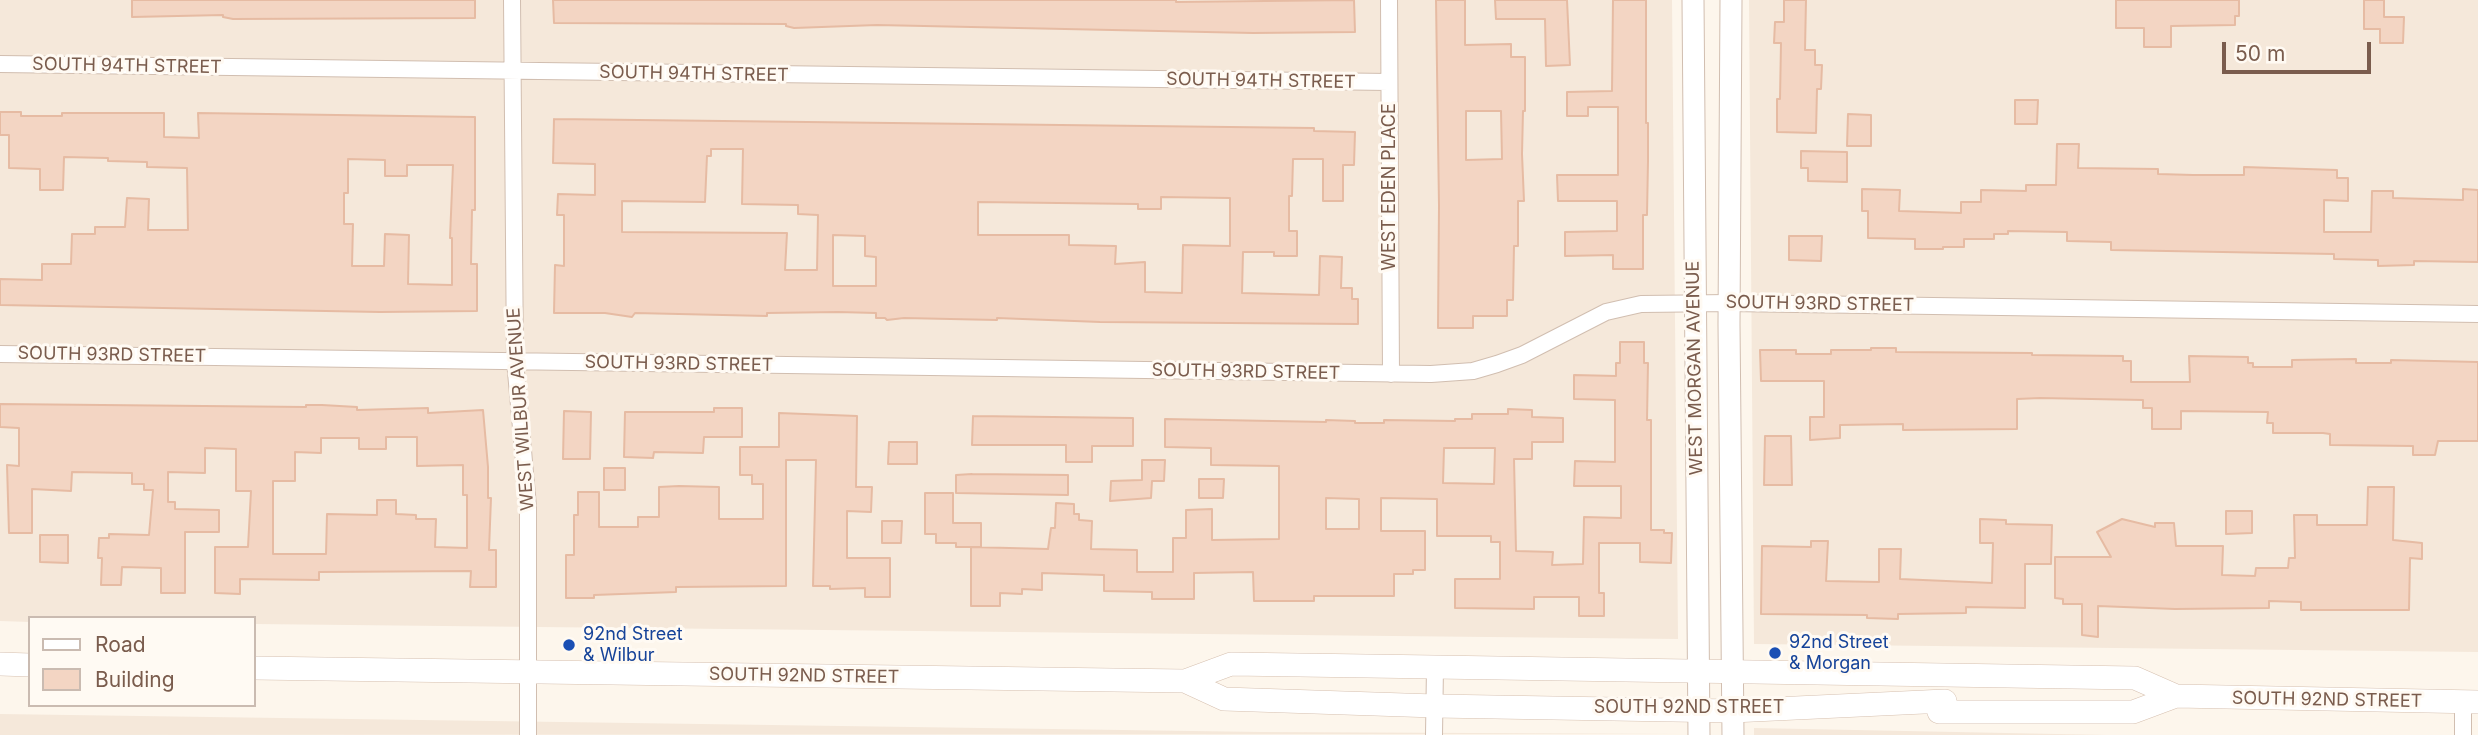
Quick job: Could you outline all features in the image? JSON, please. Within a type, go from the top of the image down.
[{"type":"main road","points":[[0,664],[28,665]]},
{"type":"main road","name":"SOUTH 92ND STREET","points":[[256,668],[1185,681],[1231,664],[1732,671],[2135,678],[2176,696]]},
{"type":"main road","name":"SOUTH 92ND STREET","points":[[1185,681],[1224,699],[1732,711],[1945,701],[1939,712],[2133,712],[2176,696],[2470,702]]},
{"type":"street","name":"WEST WILBUR AVENUE","points":[[512,0],[515,362],[528,506],[528,735]]},
{"type":"street","name":"WEST EDEN PLACE","points":[[1389,0],[1391,374]]},
{"type":"street","name":"WEST MORGAN AVENUE","points":[[1693,0],[1699,735]]},
{"type":"street","name":"WEST MORGAN AVENUE","points":[[1731,0],[1729,303],[1732,735]]},
{"type":"street","name":"SOUTH 94TH STREET","points":[[0,64],[1389,82]]},
{"type":"street","name":"SOUTH 93RD STREET","points":[[0,354],[1391,374],[1473,371],[1522,355],[1606,312],[1641,304],[2478,314]]},
{"type":"street","points":[[1697,533],[1730,533]]},
{"type":"street","points":[[1434,735],[1435,667]]},
{"type":"street","points":[[2463,735],[2470,702]]},
{"type":"shaded area","points":[[0,0],[1672,0],[1678,639],[256,624],[256,616],[28,616],[28,622],[0,621]]},
{"type":"shaded area","points":[[1749,0],[2478,0],[2478,652],[1754,644]]},
{"type":"shaded area","points":[[0,714],[1262,732],[1684,734],[0,735]]},
{"type":"shaded area","points":[[1754,728],[2107,735],[1754,735]]},
{"type":"building","points":[[132,0],[475,0],[475,18],[233,19],[223,15],[132,17]]},
{"type":"building","points":[[553,0],[1354,0],[1355,32],[1253,33],[877,25],[794,28],[786,24],[554,23]]},
{"type":"building","points":[[1436,0],[1465,0],[1465,45],[1511,44],[1511,57],[1525,57],[1522,154],[1524,201],[1518,201],[1518,246],[1514,246],[1513,300],[1507,300],[1507,316],[1473,316],[1473,328],[1438,328]],"holes":[[[1466,111],[1501,111],[1502,159],[1466,160]]]},
{"type":"building","points":[[1495,0],[1567,0],[1570,65],[1546,66],[1545,19],[1496,19]]},
{"type":"building","points":[[1613,0],[1646,0],[1648,161],[1647,215],[1643,215],[1643,269],[1613,269],[1613,255],[1565,256],[1565,232],[1617,231],[1617,201],[1558,201],[1557,175],[1618,175],[1618,107],[1588,107],[1588,116],[1567,116],[1567,92],[1612,91]]},
{"type":"building","points":[[1784,0],[1806,0],[1805,50],[1815,50],[1815,65],[1822,65],[1821,89],[1817,89],[1816,133],[1777,132],[1781,43],[1774,43],[1775,22],[1784,22]]},
{"type":"building","points":[[2116,0],[2239,0],[2239,16],[2235,16],[2235,25],[2171,26],[2171,47],[2144,47],[2144,28],[2116,28]]},
{"type":"building","points":[[2364,0],[2384,0],[2384,17],[2404,17],[2403,43],[2380,43],[2380,29],[2364,29]]},
{"type":"building","points":[[2015,100],[2038,100],[2037,124],[2015,124]]},
{"type":"building","points":[[0,112],[21,112],[21,116],[62,116],[62,113],[164,113],[164,137],[199,138],[198,113],[475,117],[475,210],[472,210],[471,264],[477,264],[477,311],[380,312],[0,305],[0,279],[42,280],[42,264],[71,264],[72,234],[95,234],[95,227],[125,227],[127,198],[149,199],[148,230],[188,230],[187,168],[147,167],[147,162],[108,161],[108,158],[64,157],[63,190],[40,190],[40,169],[9,168],[9,135],[0,135]],"holes":[[[348,159],[385,160],[385,176],[407,176],[407,165],[453,165],[450,238],[452,285],[408,284],[409,235],[385,234],[384,266],[352,266],[353,224],[344,224]]]},
{"type":"building","points":[[1848,114],[1871,115],[1871,146],[1847,146]]},
{"type":"building","points":[[554,119],[1314,128],[1314,131],[1355,132],[1354,165],[1343,165],[1343,201],[1323,201],[1323,159],[1293,159],[1289,231],[1297,231],[1297,256],[1274,256],[1274,252],[1243,252],[1242,293],[1319,295],[1320,256],[1342,257],[1341,288],[1352,288],[1352,299],[1358,299],[1358,324],[1100,322],[997,318],[887,320],[876,318],[876,313],[838,312],[767,313],[767,316],[635,313],[632,317],[605,313],[554,313],[555,265],[564,266],[564,215],[557,215],[558,194],[595,195],[595,164],[553,163]],"holes":[[[711,149],[743,149],[742,204],[798,205],[798,214],[818,215],[817,270],[785,270],[787,233],[622,232],[622,201],[705,202],[707,156],[711,156]],[[1161,197],[1230,198],[1230,246],[1183,245],[1182,293],[1145,292],[1145,262],[1115,264],[1116,246],[1069,245],[1069,235],[978,235],[978,202],[1138,204],[1138,209],[1161,209]],[[833,235],[865,236],[865,256],[876,257],[876,286],[833,286]]]},
{"type":"building","points":[[2057,144],[2079,144],[2078,168],[2158,169],[2158,174],[2193,175],[2244,175],[2244,167],[2337,170],[2337,178],[2348,178],[2348,201],[2324,200],[2324,232],[2371,232],[2372,191],[2393,191],[2393,198],[2463,200],[2463,189],[2478,190],[2478,262],[2414,261],[2414,265],[2378,266],[2378,260],[2334,259],[2334,254],[2111,250],[2111,242],[2067,241],[2067,232],[2008,231],[2008,234],[1994,234],[1994,239],[1964,239],[1964,247],[1943,249],[1915,249],[1915,239],[1868,238],[1868,211],[1862,211],[1862,189],[1900,190],[1899,211],[1961,213],[1961,202],[1981,202],[1981,190],[2026,191],[2026,185],[2056,185]]},
{"type":"building","points":[[1801,151],[1847,152],[1847,182],[1808,181],[1808,168],[1801,168]]},
{"type":"building","points":[[1789,236],[1822,236],[1821,261],[1789,260]]},
{"type":"building","points":[[1620,342],[1644,342],[1644,363],[1648,363],[1647,420],[1651,420],[1651,530],[1672,533],[1671,563],[1640,562],[1640,543],[1599,543],[1599,593],[1604,593],[1604,616],[1579,616],[1579,597],[1534,597],[1534,609],[1455,608],[1455,579],[1500,579],[1500,542],[1491,542],[1491,536],[1437,536],[1437,499],[1381,498],[1381,531],[1425,531],[1425,570],[1413,570],[1413,574],[1394,574],[1394,596],[1314,596],[1314,601],[1254,601],[1253,572],[1194,573],[1194,599],[1152,599],[1152,592],[1104,591],[1104,575],[1042,573],[1042,590],[1022,589],[1022,594],[1000,593],[1000,606],[971,606],[971,547],[1048,549],[1051,528],[1055,528],[1056,503],[1074,504],[1074,514],[1079,514],[1079,520],[1092,521],[1091,549],[1137,550],[1137,572],[1173,572],[1173,538],[1186,538],[1186,510],[1212,509],[1212,540],[1279,539],[1279,466],[1211,465],[1211,448],[1165,447],[1165,419],[1326,420],[1355,423],[1384,423],[1384,420],[1455,421],[1472,419],[1472,414],[1508,414],[1508,409],[1532,410],[1532,417],[1563,418],[1563,442],[1532,442],[1532,459],[1514,459],[1516,551],[1553,552],[1552,565],[1583,564],[1584,517],[1621,518],[1621,486],[1574,486],[1575,461],[1615,462],[1615,400],[1574,399],[1574,375],[1616,376],[1616,363],[1620,363]],"holes":[[[1444,448],[1495,448],[1494,484],[1443,483]],[[1326,498],[1359,499],[1359,529],[1326,529]]]},
{"type":"building","points":[[1896,348],[1896,352],[2123,356],[2123,361],[2131,361],[2131,382],[2190,382],[2189,356],[2248,357],[2248,363],[2253,363],[2253,367],[2292,367],[2292,360],[2356,359],[2356,363],[2391,363],[2391,360],[2478,362],[2478,441],[2438,441],[2435,455],[2413,455],[2413,446],[2330,445],[2330,434],[2273,433],[2273,423],[2267,423],[2268,412],[2181,411],[2181,429],[2152,429],[2152,408],[2143,408],[2143,400],[2040,398],[2017,399],[2017,429],[1903,430],[1903,424],[1840,425],[1840,438],[1810,440],[1810,417],[1824,417],[1824,381],[1761,381],[1760,350],[1831,354],[1831,350]]},
{"type":"building","points":[[0,404],[322,405],[357,407],[357,410],[428,408],[428,413],[483,410],[488,498],[491,498],[489,550],[496,550],[496,587],[470,587],[471,571],[319,572],[319,580],[240,579],[240,594],[215,593],[215,547],[248,547],[251,491],[236,491],[236,449],[205,448],[205,473],[168,472],[168,502],[175,502],[175,509],[219,510],[219,532],[185,532],[185,593],[161,593],[161,568],[122,567],[121,585],[101,585],[102,558],[98,558],[99,538],[109,538],[109,534],[149,535],[153,490],[144,490],[144,484],[132,484],[132,473],[72,472],[71,491],[32,489],[32,533],[9,533],[7,465],[19,466],[19,428],[0,427]],"holes":[[[386,437],[417,437],[417,466],[463,465],[463,495],[467,495],[467,548],[435,547],[436,519],[416,519],[416,515],[396,514],[396,500],[377,500],[377,515],[327,514],[326,554],[273,554],[273,481],[295,481],[295,452],[321,453],[321,438],[359,438],[359,449],[386,449]]]},
{"type":"building","points":[[714,408],[742,408],[742,437],[704,437],[703,453],[654,452],[653,458],[624,457],[625,412],[714,412]]},
{"type":"building","points":[[564,411],[591,412],[590,459],[563,459]]},
{"type":"building","points":[[779,413],[857,416],[856,487],[872,487],[871,512],[847,511],[847,558],[890,558],[890,597],[865,597],[865,588],[830,589],[830,586],[813,586],[816,460],[786,460],[786,586],[676,587],[676,592],[566,598],[566,555],[574,555],[574,515],[578,515],[578,492],[599,492],[599,527],[638,527],[638,517],[659,517],[659,487],[679,486],[719,487],[719,519],[763,519],[763,484],[752,484],[752,475],[740,475],[740,447],[779,447]]},
{"type":"building","points":[[973,416],[1133,418],[1133,446],[1092,446],[1092,462],[1066,462],[1066,445],[972,445]]},
{"type":"building","points":[[1765,436],[1791,436],[1792,485],[1764,485]]},
{"type":"building","points":[[889,442],[917,442],[917,464],[888,464]]},
{"type":"building","points":[[1142,460],[1165,460],[1164,481],[1152,481],[1151,498],[1110,501],[1111,481],[1142,480]]},
{"type":"building","points":[[604,468],[625,468],[625,490],[604,490]]},
{"type":"building","points":[[956,475],[1068,475],[1068,495],[956,493]]},
{"type":"building","points":[[1199,479],[1224,479],[1223,498],[1199,498]]},
{"type":"building","points":[[2368,487],[2394,487],[2393,540],[2422,543],[2422,559],[2410,558],[2409,610],[2301,610],[2301,602],[2269,601],[2269,608],[2098,606],[2098,637],[2082,635],[2082,604],[2063,604],[2063,599],[2055,598],[2055,557],[2111,557],[2097,532],[2122,519],[2155,527],[2155,523],[2174,523],[2176,546],[2223,546],[2222,575],[2255,576],[2256,568],[2288,568],[2289,558],[2295,558],[2294,515],[2317,515],[2317,525],[2367,525]]},
{"type":"building","points":[[925,493],[953,493],[953,523],[981,523],[981,547],[956,547],[956,543],[936,543],[936,534],[925,534]]},
{"type":"building","points":[[2226,511],[2252,511],[2252,533],[2226,534]]},
{"type":"building","points":[[1980,519],[2006,520],[2006,524],[2052,525],[2051,564],[2025,564],[2025,608],[1966,607],[1966,613],[1898,614],[1898,619],[1867,618],[1867,615],[1761,614],[1762,546],[1811,547],[1811,541],[1828,541],[1826,581],[1879,582],[1879,549],[1901,549],[1900,579],[1992,583],[1993,543],[1980,543]]},
{"type":"building","points":[[882,521],[902,521],[901,543],[882,543]]},
{"type":"building","points":[[40,535],[68,535],[68,563],[40,562]]},
{"type":"place","name":"92nd Street & Wilbur","points":[[569,645]]},
{"type":"place","name":"92nd Street & Morgan","points":[[1775,653]]}]
